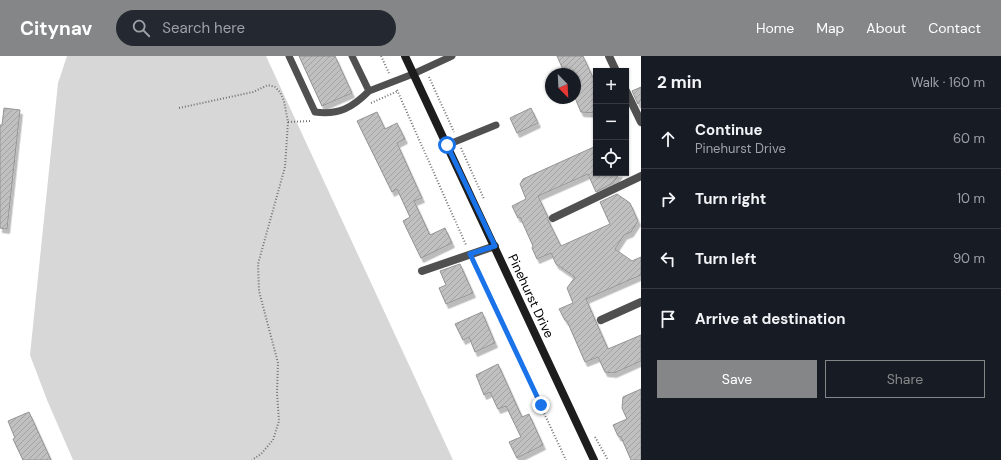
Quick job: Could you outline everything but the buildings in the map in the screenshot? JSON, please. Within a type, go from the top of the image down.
[{"type":"street","name":"Pinehurst Drive","points":[[405,56],[594,460]]},
{"type":"street","points":[[609,56],[615,68]]},
{"type":"street","points":[[629,97],[641,122]]},
{"type":"street","points":[[553,218],[641,176]]},
{"type":"street","points":[[422,271],[495,246]]},
{"type":"street","points":[[601,320],[641,302]]},
{"type":"lane","points":[[289,56],[315,112],[328,114],[338,112],[358,103],[369,91],[413,74],[452,56]]},
{"type":"lane","points":[[352,56],[369,91]]},
{"type":"lane","points":[[447,145],[496,125]]},
{"type":"path","points":[[381,56],[470,254],[566,460]]},
{"type":"path","points":[[179,108],[253,92],[268,85],[275,87],[280,92],[284,100],[288,122],[285,166],[258,264],[259,291],[278,363],[277,393],[279,421],[273,440],[261,454],[252,460]]},
{"type":"shaded area","points":[[67,56],[266,56],[453,460],[73,460],[47,400],[30,355],[58,83]]},
{"type":"route","points":[[447,145],[495,246],[470,254],[541,405]]}]
